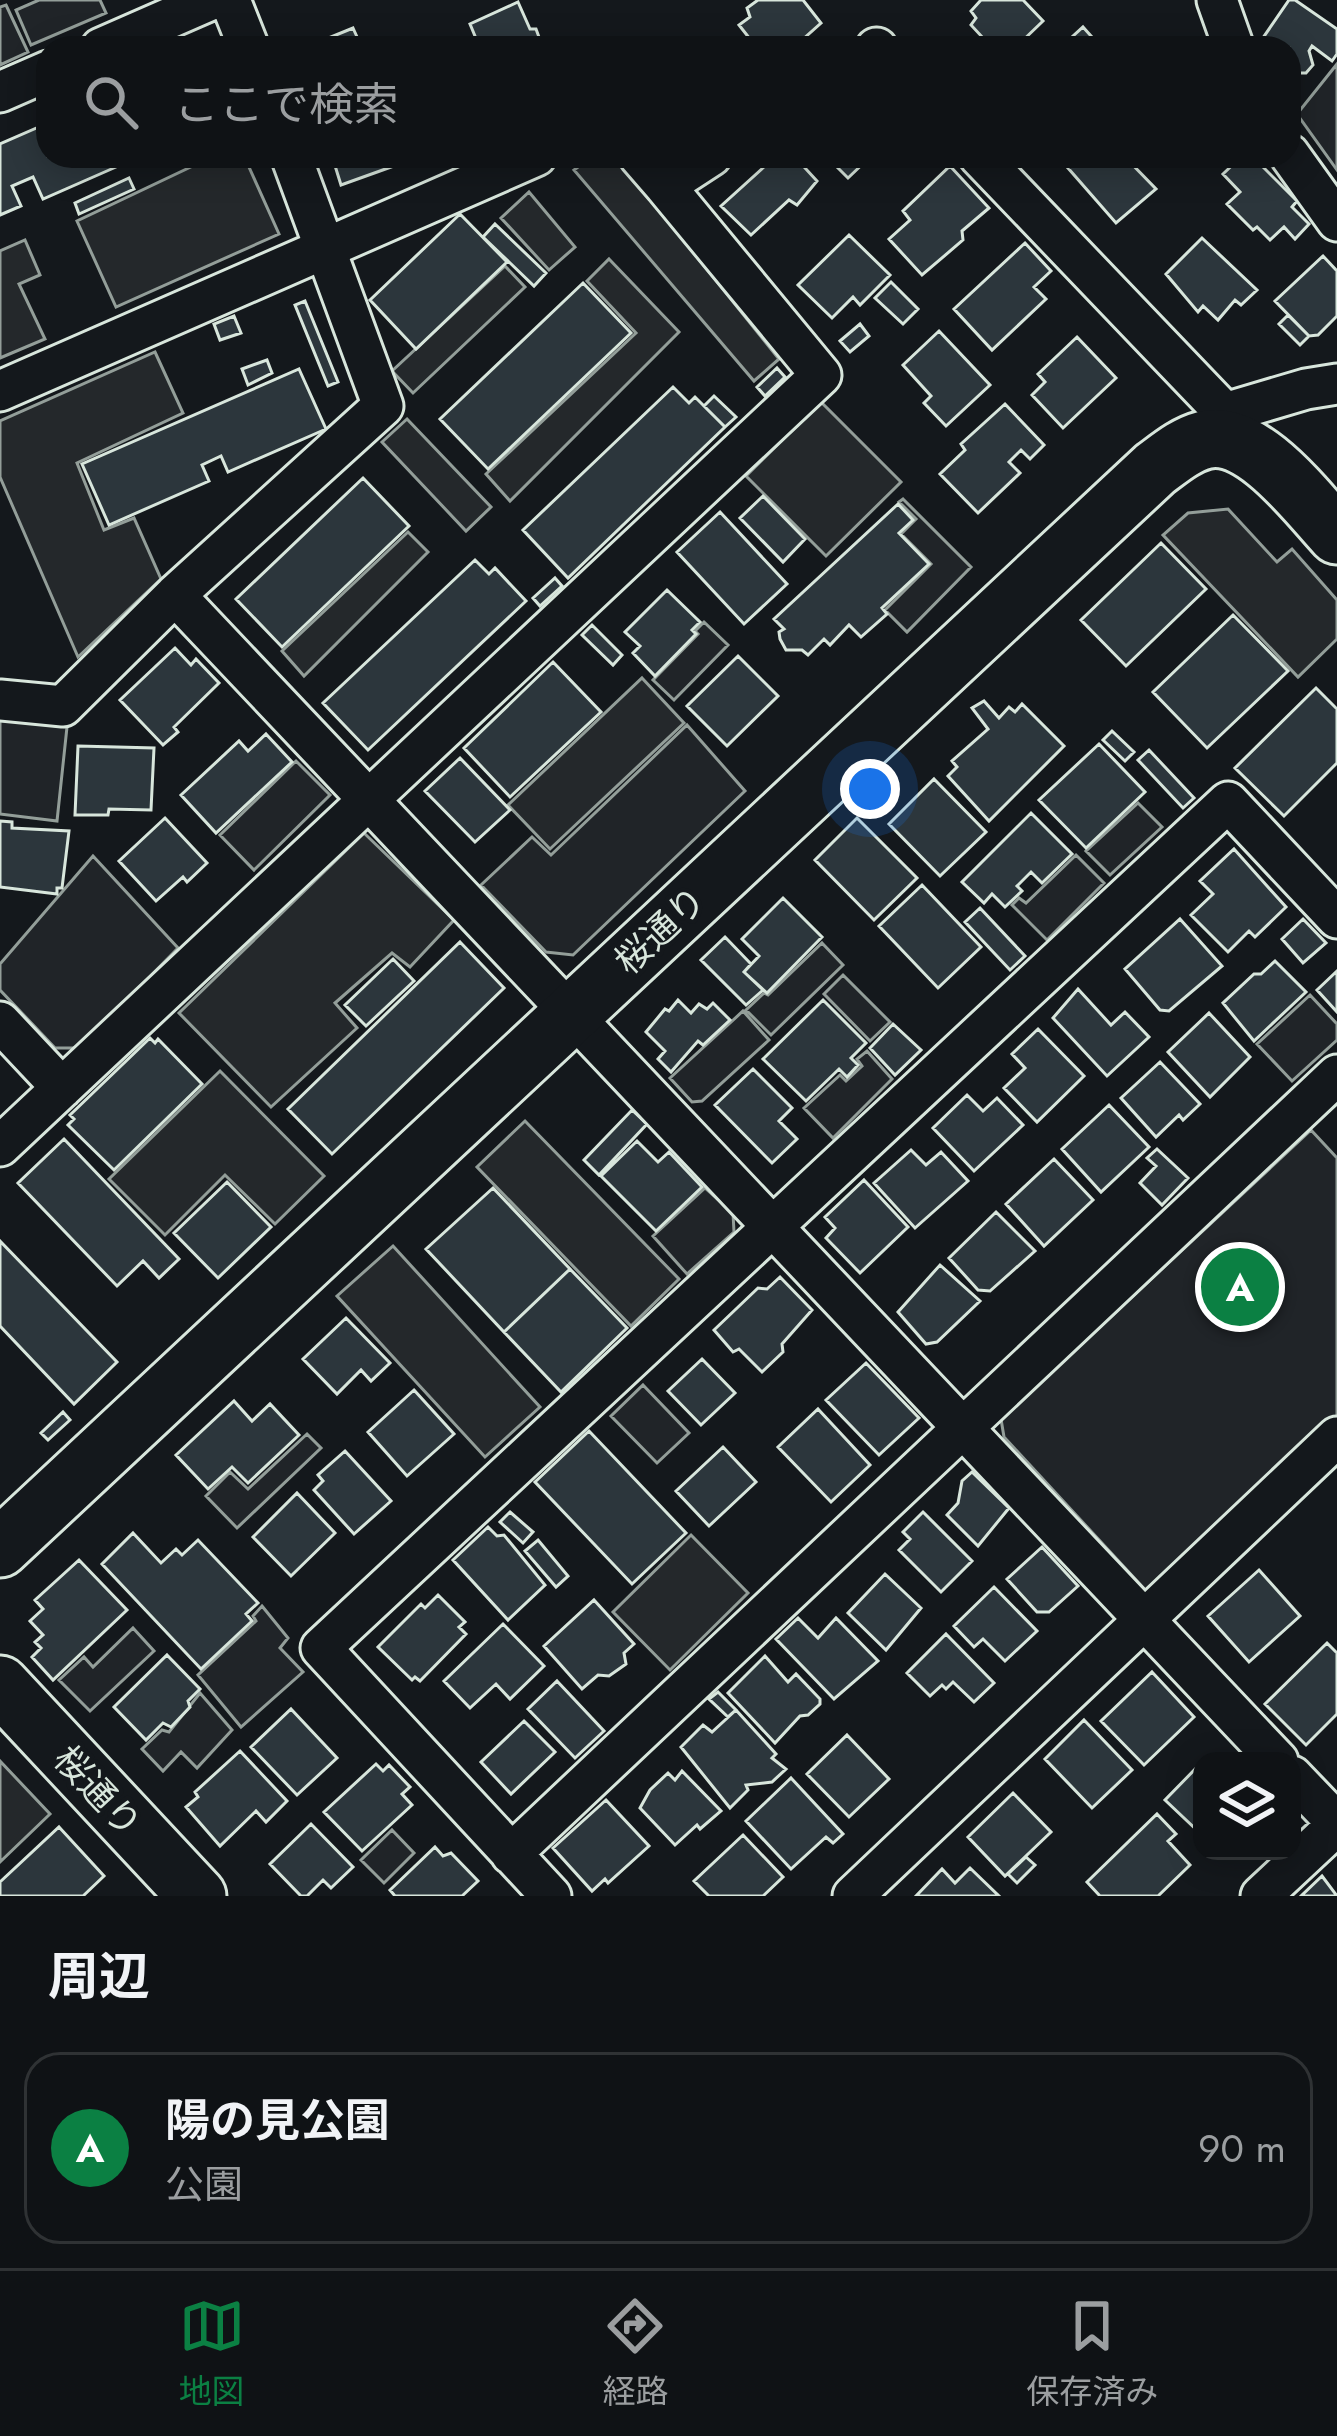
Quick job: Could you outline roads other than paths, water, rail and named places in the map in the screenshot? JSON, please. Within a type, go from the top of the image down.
[{"type":"street","points":[[128,36],[211,0]]},
{"type":"street","points":[[230,0],[244,36]]},
{"type":"street","points":[[1216,0],[1230,36]]},
{"type":"street","points":[[0,92],[36,76]]},
{"type":"street","points":[[0,700],[63,706],[175,595],[383,406],[296,168]]},
{"type":"street","points":[[0,391],[509,168]]},
{"type":"street","points":[[0,1146],[820,375],[649,168]]},
{"type":"street","points":[[665,186],[693,168]]},
{"type":"street","points":[[990,168],[1225,426],[1337,535]]},
{"type":"street","points":[[1299,168],[1337,221]]},
{"type":"street","points":[[1225,426],[1306,389],[1337,384]]},
{"type":"street","name":"桜通り","points":[[0,1548],[1155,469],[1225,426]]},
{"type":"street","points":[[175,595],[1269,1752]]},
{"type":"street","points":[[551,1896],[321,1648],[1228,802],[1337,918]]},
{"type":"street","points":[[0,1022],[62,1088]]},
{"type":"street","points":[[511,1854],[1337,1075]]},
{"type":"street","points":[[853,1896],[1337,1437]]},
{"type":"street","name":"桜通り","points":[[0,1685],[197,1896]]},
{"type":"street","points":[[1261,1896],[1337,1824],[1301,1786]]},
{"type":"place","name":"陽の見公園","points":[[1240,1287]]}]
